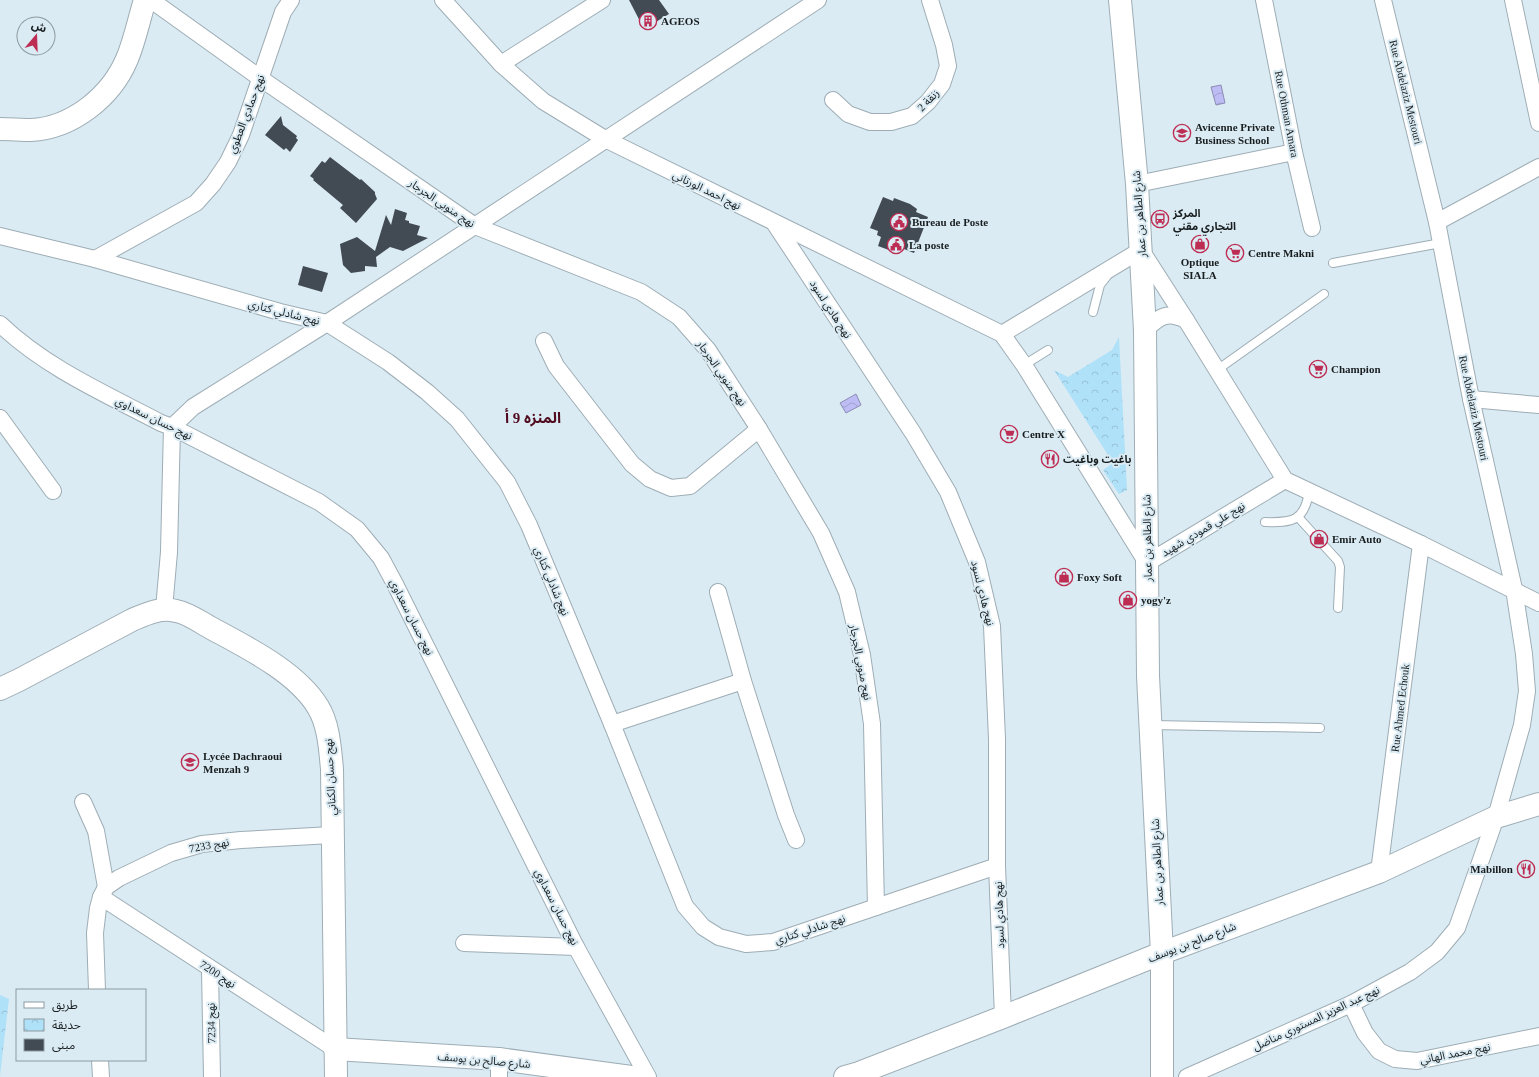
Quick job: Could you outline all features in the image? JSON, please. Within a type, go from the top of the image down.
[{"type":"street","points":[[0,129],[32,130],[63,123],[90,108],[111,87],[127,59],[145,0]]},
{"type":"street","name":"نهج منوبي الجرجار","points":[[151,0],[260,78],[475,226],[641,292],[679,317],[708,350],[759,428],[821,534],[847,592],[862,655],[872,724],[876,907]]},
{"type":"street","name":"نهج حمادي العطوي","points":[[95,259],[196,203],[213,184],[228,162],[241,135],[283,12],[291,0]]},
{"type":"street","name":"نهج احمد الورتاني","points":[[443,0],[501,64],[543,101],[605,139],[775,224],[1002,334]]},
{"type":"street","points":[[501,64],[602,0]]},
{"type":"street","points":[[0,689],[20,680],[132,620],[164,609],[169,552],[172,427],[193,406],[327,323],[818,0]]},
{"type":"street","name":"زنقة 2","points":[[833,100],[848,114],[870,122],[891,122],[912,116],[928,102],[942,84],[948,66],[944,45],[930,0]]},
{"type":"street","name":"شارع الطاهر بن عمار","points":[[1120,0],[1137,184],[1145,330],[1148,676],[1162,953],[1162,1077]]},
{"type":"street","name":"Rue Othman Amara","points":[[1264,0],[1294,152],[1312,228]]},
{"type":"street","name":"Rue Abdelaziz Mestouri","points":[[1383,0],[1437,222],[1471,399],[1514,589],[1524,654],[1527,691],[1522,725],[1496,817]]},
{"type":"street","points":[[1513,0],[1539,123]]},
{"type":"street","points":[[1137,184],[1294,152]]},
{"type":"street","points":[[1437,222],[1539,167]]},
{"type":"street","name":"نهج هادي لسود","points":[[775,224],[914,433],[948,492],[977,562],[992,626],[997,739],[997,866],[1003,1017]]},
{"type":"street","name":"نهج شادلي كتاري","points":[[0,236],[95,259],[280,312],[327,323],[388,362],[427,392],[457,419],[507,482],[529,525],[612,724],[684,906],[703,927],[719,937],[746,944],[773,942],[997,866]]},
{"type":"street","points":[[1147,563],[1024,365],[1002,334],[1114,268],[1141,250],[1285,480],[1539,602]]},
{"type":"street","points":[[1145,330],[1154,321],[1163,316],[1175,315],[1186,320]]},
{"type":"street","name":"نهج حسان سعداوي","points":[[0,324],[10,334],[56,368],[161,423],[172,427],[319,502],[357,529],[381,558],[399,591],[576,947],[648,1077]]},
{"type":"street","points":[[544,341],[556,366],[632,464],[650,479],[671,488],[690,486],[759,428]]},
{"type":"street","points":[[1471,399],[1539,405]]},
{"type":"street","points":[[0,418],[53,491]]},
{"type":"street","name":"نهج علي قمودي شهيد","points":[[1147,563],[1285,480]]},
{"type":"street","name":"Rue Ahmed Echouk","points":[[1379,872],[1421,544]]},
{"type":"street","points":[[718,592],[743,681],[786,815],[796,840]]},
{"type":"street","name":"نهج حسان الكناني","points":[[164,609],[177,611],[240,643],[268,660],[308,693],[325,721],[329,741],[333,796],[332,835],[336,1077]]},
{"type":"street","points":[[612,724],[743,681]]},
{"type":"street","points":[[83,802],[96,831],[101,854],[103,892],[98,908],[95,933],[97,989]]},
{"type":"street","name":"شارع صالح بن يوسف","points":[[844,1077],[859,1074],[1162,953],[1379,872],[1496,817],[1539,804]]},
{"type":"street","name":"نهج عبد العزيز المستوري مناضل","points":[[1187,1077],[1352,1004],[1410,972],[1437,952],[1457,928],[1496,817]]},
{"type":"street","name":"نهج 7233","points":[[103,892],[119,878],[151,862],[171,853],[202,844],[241,840],[332,835]]},
{"type":"street","name":"نهج 7200","points":[[103,892],[210,969],[335,1049]]},
{"type":"street","points":[[464,942],[576,947]]},
{"type":"street","name":"نهج 7234","points":[[210,969],[212,1077]]},
{"type":"street","name":"نهج محمد الهاني","points":[[1352,1004],[1365,1033],[1379,1050],[1395,1059],[1417,1061],[1539,1036]]},
{"type":"street","name":"شارع صالح بن يوسف","points":[[335,1049],[499,1068],[631,1077]]},
{"type":"street","points":[[100,1061],[101,1077]]},
{"type":"lane","points":[[1333,263],[1441,243]]},
{"type":"lane","points":[[1093,312],[1100,285],[1114,268]]},
{"type":"lane","points":[[1217,370],[1324,294]]},
{"type":"lane","points":[[1024,365],[1048,350]]},
{"type":"lane","points":[[1265,522],[1291,521],[1298,517],[1307,506],[1309,491]]},
{"type":"lane","points":[[1298,517],[1338,561],[1340,566],[1338,608]]},
{"type":"lane","points":[[1151,725],[1320,728]]},
{"type":"green space","points":[[1119,337],[1127,490],[1119,494],[1103,470],[1113,463],[1054,370],[1068,377],[1112,350]]},
{"type":"green space","points":[[0,995],[9,999],[0,1076]]},
{"type":"water","points":[[1221,85],[1225,103],[1216,105],[1211,87]]},
{"type":"water","points":[[856,394],[861,405],[846,413],[840,403]]},
{"type":"building","name":"AGEOS","points":[[629,0],[659,0],[669,14],[644,29]]},
{"type":"building","points":[[281,116],[283,125],[297,136],[296,138],[298,140],[290,152],[286,148],[284,150],[265,135]]},
{"type":"building","points":[[330,157],[360,180],[361,179],[375,192],[377,199],[356,223],[340,208],[343,205],[310,176],[322,161],[325,163]]},
{"type":"building","points":[[883,197],[893,201],[894,198],[910,204],[917,209],[916,212],[928,217],[914,253],[899,247],[897,253],[878,246],[881,237],[877,235],[878,231],[870,228]]},
{"type":"building","points":[[395,209],[407,213],[405,220],[409,221],[409,223],[420,226],[417,235],[428,238],[403,251],[390,247],[376,257],[377,267],[365,266],[365,271],[351,273],[343,265],[340,244],[357,237],[375,251],[386,215],[391,225]]},
{"type":"building","points":[[303,266],[328,273],[322,292],[298,285]]},
{"type":"place","name":"AGEOS","points":[[648,21]]},
{"type":"place","name":"Avicenne Private Business School","points":[[1182,133]]},
{"type":"place","name":"المركز التجاري مقني","points":[[1160,219]]},
{"type":"place","name":"Bureau de Poste","points":[[899,222]]},
{"type":"place","name":"Optique SIALA","points":[[1200,244]]},
{"type":"place","name":"La poste","points":[[896,245]]},
{"type":"place","name":"Centre Makni","points":[[1235,253]]},
{"type":"place","name":"Champion","points":[[1318,369]]},
{"type":"place","name":"Centre X","points":[[1009,434]]},
{"type":"place","name":"باغيت وباغيت","points":[[1050,459]]},
{"type":"place","name":"Emir Auto","points":[[1319,539]]},
{"type":"place","name":"Foxy Soft","points":[[1064,577]]},
{"type":"place","name":"yogy'z","points":[[1128,600]]},
{"type":"place","name":"Lycée Dachraoui Menzah 9","points":[[190,762]]},
{"type":"place","name":"Mabillon","points":[[1526,869]]},
{"type":"district","name":"المنزه 9 أ","points":[[533,418]]}]
